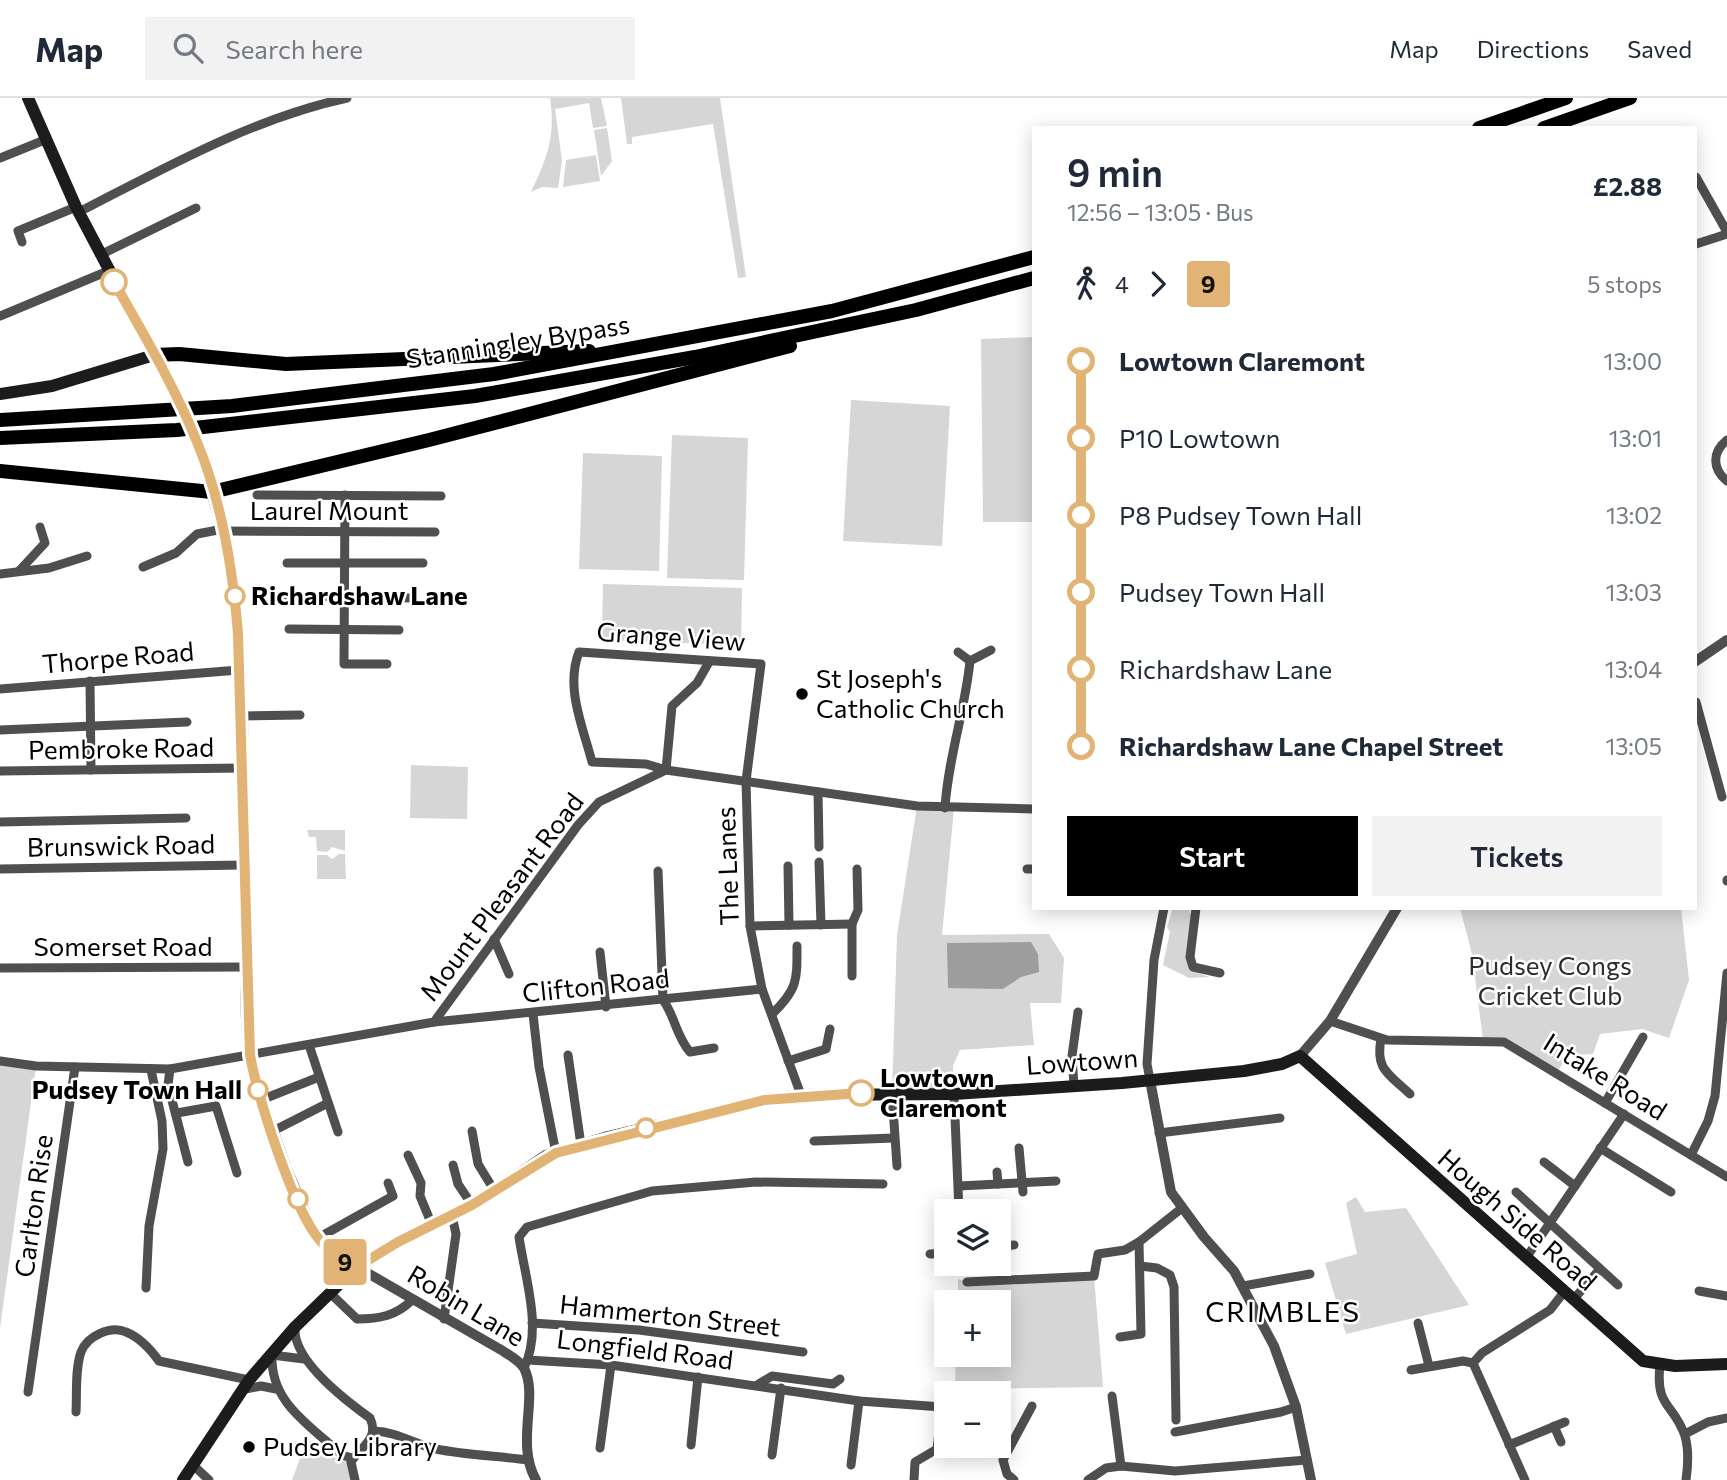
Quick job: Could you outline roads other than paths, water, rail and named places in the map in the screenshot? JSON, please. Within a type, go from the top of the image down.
[{"type":"highway","points":[[1484,126],[1549,98]]},
{"type":"highway","points":[[1485,126],[1566,98]]},
{"type":"highway","points":[[1550,126],[1630,98]]},
{"type":"highway","name":"Stanningley Bypass","points":[[0,420],[232,406],[494,374],[832,311],[1032,258]]},
{"type":"highway","name":"Stanningley Bypass","points":[[0,439],[177,430],[475,396],[695,357],[916,310],[1032,279]]},
{"type":"highway","points":[[0,471],[212,492],[694,373],[916,310]]},
{"type":"highway","points":[[154,355],[179,354],[286,364],[553,351],[625,351]]},
{"type":"main road","points":[[28,98],[77,210],[198,443],[223,530],[236,600],[242,716],[243,864],[250,1055],[261,1100],[294,1188],[318,1238],[340,1260],[357,1267]]},
{"type":"main road","points":[[0,394],[52,386],[154,355]]},
{"type":"main road","name":"Lowtown","points":[[183,1480],[245,1385],[295,1327],[357,1267],[453,1216],[556,1153],[725,1108],[801,1095],[954,1094],[1150,1080],[1244,1071],[1282,1064],[1300,1056]]},
{"type":"main road","name":"Hough Side Road","points":[[1300,1056],[1643,1360],[1660,1365],[1727,1364]]},
{"type":"street","points":[[22,242],[18,231],[77,210],[230,139],[300,110],[347,98]]},
{"type":"street","points":[[0,158],[47,139]]},
{"type":"street","points":[[1697,179],[1727,233],[1697,244]]},
{"type":"street","points":[[100,255],[196,208]]},
{"type":"street","points":[[0,316],[108,271]]},
{"type":"street","points":[[1727,440],[1716,454],[1717,469],[1727,481]]},
{"type":"street","points":[[257,495],[441,496]]},
{"type":"street","points":[[345,495],[344,664],[387,664]]},
{"type":"street","points":[[19,571],[45,543],[40,527]]},
{"type":"street","name":"Laurel Mount","points":[[143,567],[176,553],[197,534],[223,530],[435,532]]},
{"type":"street","points":[[0,574],[50,568],[87,556]]},
{"type":"street","points":[[287,563],[423,563]]},
{"type":"street","points":[[288,596],[412,598]]},
{"type":"street","points":[[289,629],[399,629]]},
{"type":"street","points":[[1697,660],[1727,640]]},
{"type":"street","points":[[970,661],[992,650]]},
{"type":"street","name":"Grange View","points":[[666,770],[646,764],[592,762],[572,687],[574,665],[579,652],[761,664]]},
{"type":"street","points":[[958,652],[970,661]]},
{"type":"street","points":[[945,808],[947,778],[963,710],[970,661]]},
{"type":"street","points":[[666,770],[672,706],[697,683],[709,662]]},
{"type":"street","name":"The Lanes","points":[[761,664],[746,781],[750,926],[762,989],[801,1095]]},
{"type":"street","name":"Thorpe Road","points":[[0,688],[239,670]]},
{"type":"street","points":[[90,681],[91,770]]},
{"type":"street","points":[[1697,706],[1722,797]]},
{"type":"street","points":[[242,716],[300,715]]},
{"type":"street","points":[[0,730],[187,723]]},
{"type":"street","name":"Pembroke Road","points":[[0,771],[242,768]]},
{"type":"street","name":"Mount Pleasant Road","points":[[0,1062],[170,1069],[434,1022],[578,825],[599,802],[629,785],[666,770],[945,808],[1032,809]]},
{"type":"street","points":[[818,792],[819,847]]},
{"type":"street","points":[[0,822],[186,818]]},
{"type":"street","points":[[819,862],[821,925]]},
{"type":"street","name":"Brunswick Road","points":[[0,869],[243,864]]},
{"type":"street","points":[[788,866],[789,925]]},
{"type":"street","points":[[852,976],[852,924],[858,910],[857,869]]},
{"type":"street","points":[[658,871],[663,1000],[669,1009],[679,1040],[690,1052],[714,1048]]},
{"type":"street","points":[[1164,910],[1154,960],[1148,1053],[1166,1175],[1182,1208],[1243,1286],[1286,1372],[1311,1480]]},
{"type":"street","points":[[1196,910],[1191,957],[1193,967],[1220,973]]},
{"type":"street","points":[[1300,1056],[1330,1021],[1396,910]]},
{"type":"street","points":[[750,926],[852,924]]},
{"type":"street","points":[[494,939],[509,974]]},
{"type":"street","points":[[772,1014],[788,998],[797,982],[797,946]]},
{"type":"street","points":[[600,952],[606,1007]]},
{"type":"street","name":"Somerset Road","points":[[0,968],[247,967]]},
{"type":"street","points":[[1691,1155],[1708,1121],[1715,1096],[1727,973]]},
{"type":"street","name":"Clifton Road","points":[[434,1022],[606,1007],[762,989]]},
{"type":"street","points":[[1074,1085],[1072,1056],[1079,1012]]},
{"type":"street","points":[[533,1014],[539,1067],[556,1153]]},
{"type":"street","name":"Intake Road","points":[[1330,1021],[1381,1039],[1504,1042],[1727,1177]]},
{"type":"street","points":[[788,1061],[826,1049],[830,1029]]},
{"type":"street","points":[[1605,1102],[1643,1037]]},
{"type":"street","points":[[1381,1039],[1377,1058],[1382,1067],[1410,1094]]},
{"type":"street","points":[[309,1045],[338,1132]]},
{"type":"street","points":[[0,1054],[0,1062]]},
{"type":"street","points":[[568,1055],[581,1145]]},
{"type":"street","name":"Carlton Rise","points":[[28,1392],[75,1067]]},
{"type":"street","points":[[170,1069],[168,1085],[188,1162]]},
{"type":"street","points":[[146,1288],[149,1226],[163,1149],[162,1121],[151,1070]]},
{"type":"street","points":[[261,1100],[320,1077]]},
{"type":"street","points":[[892,1093],[897,1166]]},
{"type":"street","points":[[954,1094],[959,1199]]},
{"type":"street","points":[[273,1131],[328,1103]]},
{"type":"street","points":[[177,1113],[216,1105],[237,1173]]},
{"type":"street","points":[[1526,1258],[1624,1114]]},
{"type":"street","points":[[1159,1133],[1280,1118]]},
{"type":"street","points":[[472,1131],[478,1164],[495,1190]]},
{"type":"street","points":[[814,1141],[894,1138]]},
{"type":"street","points":[[1019,1148],[1022,1188]]},
{"type":"street","points":[[1600,1148],[1671,1192]]},
{"type":"street","points":[[408,1155],[421,1183],[420,1196],[432,1225]]},
{"type":"street","points":[[1544,1162],[1575,1186]]},
{"type":"street","points":[[453,1165],[458,1184],[472,1205]]},
{"type":"street","points":[[997,1172],[998,1184]]},
{"type":"street","points":[[959,1186],[998,1184],[1022,1188],[1056,1181]]},
{"type":"street","points":[[526,1364],[532,1323],[519,1237],[527,1227],[652,1191],[756,1182],[883,1184]]},
{"type":"street","points":[[318,1238],[393,1196],[388,1183]]},
{"type":"street","points":[[1516,1192],[1618,1285]]},
{"type":"street","points":[[967,1282],[1094,1276],[1098,1254],[1125,1250],[1182,1208]]},
{"type":"street","points":[[444,1319],[456,1234],[453,1216]]},
{"type":"street","points":[[1120,1337],[1141,1334],[1139,1242]]},
{"type":"street","points":[[930,1254],[934,1254]]},
{"type":"street","points":[[1140,1266],[1157,1268],[1170,1275],[1174,1287],[1177,1420]]},
{"type":"street","name":"Robin Lane","points":[[357,1267],[526,1364],[528,1460],[537,1480]]},
{"type":"street","points":[[1473,1363],[1482,1353],[1569,1296],[1600,1269]]},
{"type":"street","points":[[1243,1286],[1310,1274]]},
{"type":"street","points":[[1699,1291],[1727,1296]]},
{"type":"street","points":[[331,1294],[351,1316],[379,1318],[401,1311],[412,1300]]},
{"type":"street","name":"Hammerton Street","points":[[532,1323],[639,1330],[803,1352]]},
{"type":"street","points":[[1418,1324],[1429,1366]]},
{"type":"street","points":[[295,1327],[295,1341],[304,1359],[370,1418],[374,1431],[369,1442],[352,1458],[350,1467],[355,1480]]},
{"type":"street","points":[[76,1412],[81,1352],[90,1338],[108,1331],[125,1331],[151,1350],[159,1360],[245,1385],[276,1389]]},
{"type":"street","points":[[304,1359],[272,1355],[272,1380],[276,1389],[342,1455],[352,1458]]},
{"type":"street","points":[[1411,1370],[1463,1361],[1473,1363]]},
{"type":"street","points":[[1473,1363],[1525,1480]]},
{"type":"street","name":"Longfield Road","points":[[526,1364],[611,1365],[859,1401],[934,1407]]},
{"type":"street","points":[[600,1448],[611,1365]]},
{"type":"street","points":[[1660,1365],[1659,1394],[1685,1434],[1686,1480]]},
{"type":"street","name":"Longfield Road","points":[[757,1385],[772,1376],[833,1384],[840,1379]]},
{"type":"street","points":[[691,1445],[698,1377]]},
{"type":"street","points":[[772,1455],[781,1388]]},
{"type":"street","points":[[1112,1396],[1121,1466]]},
{"type":"street","points":[[851,1465],[859,1401]]},
{"type":"street","points":[[1014,1480],[1007,1474],[1003,1460],[1032,1406]]},
{"type":"street","points":[[1175,1432],[1296,1407]]},
{"type":"street","points":[[1685,1434],[1708,1422],[1727,1418]]},
{"type":"street","points":[[1509,1445],[1565,1422]]},
{"type":"street","points":[[1554,1426],[1561,1442]]},
{"type":"street","points":[[374,1431],[393,1432],[419,1445],[528,1460]]},
{"type":"street","points":[[914,1480],[915,1462],[934,1452]]},
{"type":"street","points":[[1088,1480],[1106,1468],[1121,1466],[1175,1471],[1307,1460]]},
{"type":"street","points":[[193,1465],[209,1480]]},
{"type":"place","name":"Richardshaw Lane","points":[[235,596]]},
{"type":"place","name":"St Joseph's Catholic Church","points":[[802,694]]},
{"type":"place","name":"Pudsey Town Hall","points":[[258,1090]]},
{"type":"place","name":"Lowtown Claremont","points":[[861,1093]]},
{"type":"place","name":"Pudsey Library","points":[[249,1447]]},
{"type":"district","name":"CRIMBLES","points":[[1283,1312]]},
{"type":"park label","name":"Pudsey Congs Cricket Club","points":[[1550,981]]}]
